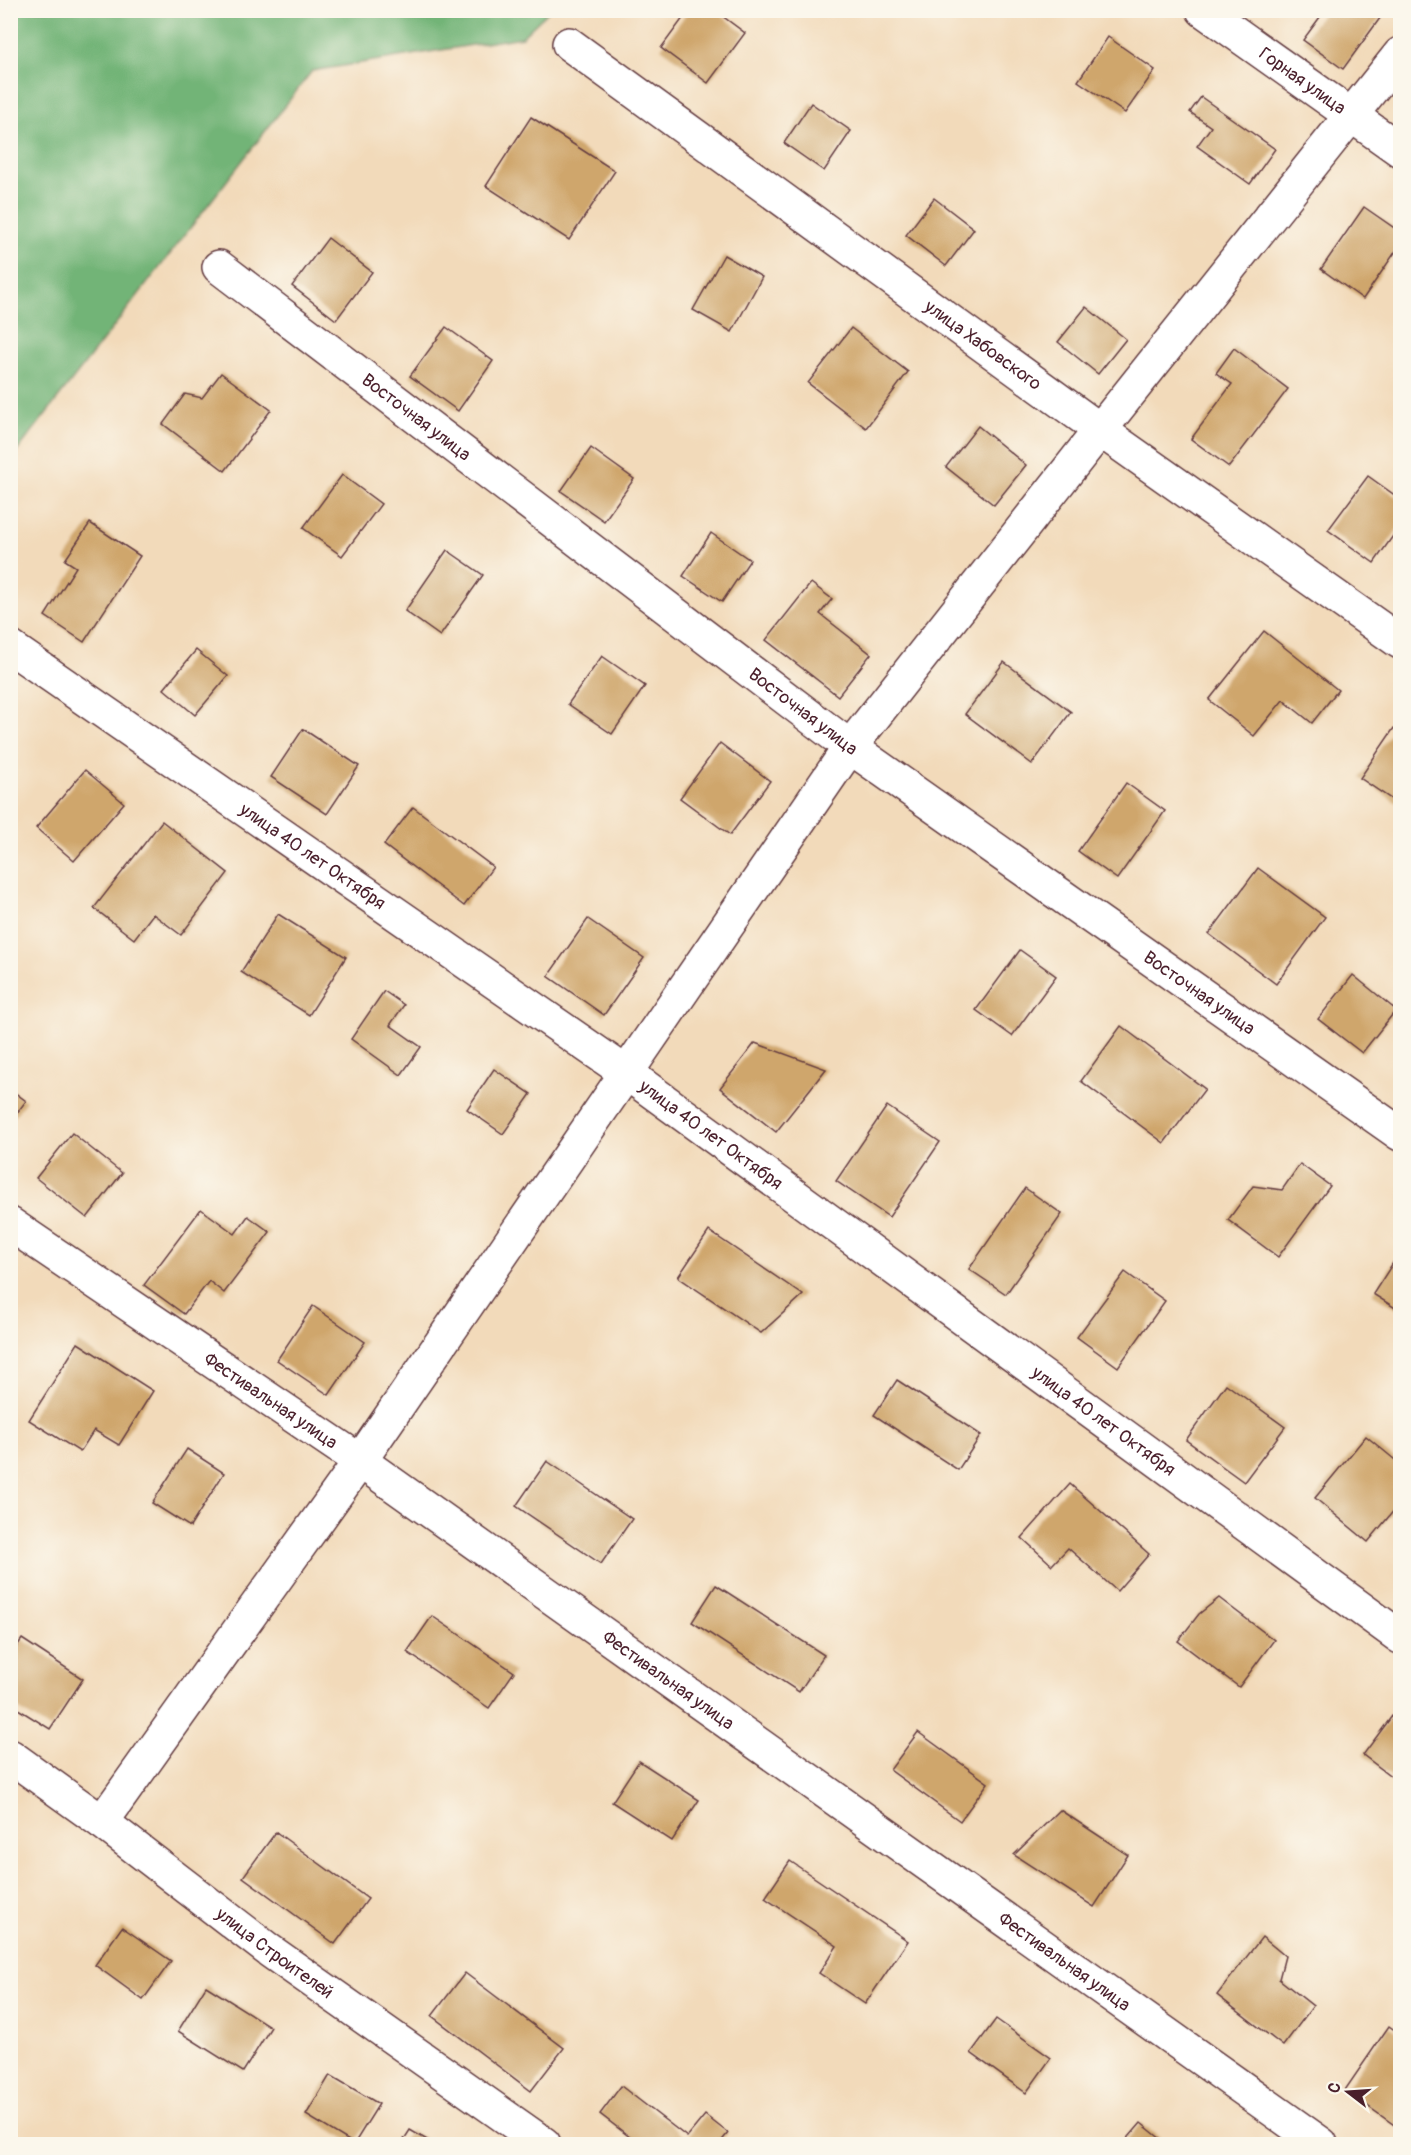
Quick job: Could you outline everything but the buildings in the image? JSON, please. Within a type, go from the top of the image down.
[{"type":"street","name":"Горная улица","points":[[1203,10],[1401,150]]},
{"type":"street","name":"улица Хабовского","points":[[569,44],[1100,430],[1401,642]]},
{"type":"street","points":[[102,1822],[360,1461],[850,747],[1401,54]]},
{"type":"street","name":"Восточная улица","points":[[219,267],[850,747],[1401,1134]]},
{"type":"street","name":"улица 40 лет Октября","points":[[10,646],[625,1072],[1401,1637]]},
{"type":"street","name":"Фестивальная улица","points":[[10,1224],[360,1461],[1321,2145]]},
{"type":"street","name":"улица Строителей","points":[[10,1756],[102,1822],[270,1951],[544,2145]]},
{"type":"green space","points":[[11,10],[549,11],[522,37],[312,71],[11,459]]}]
